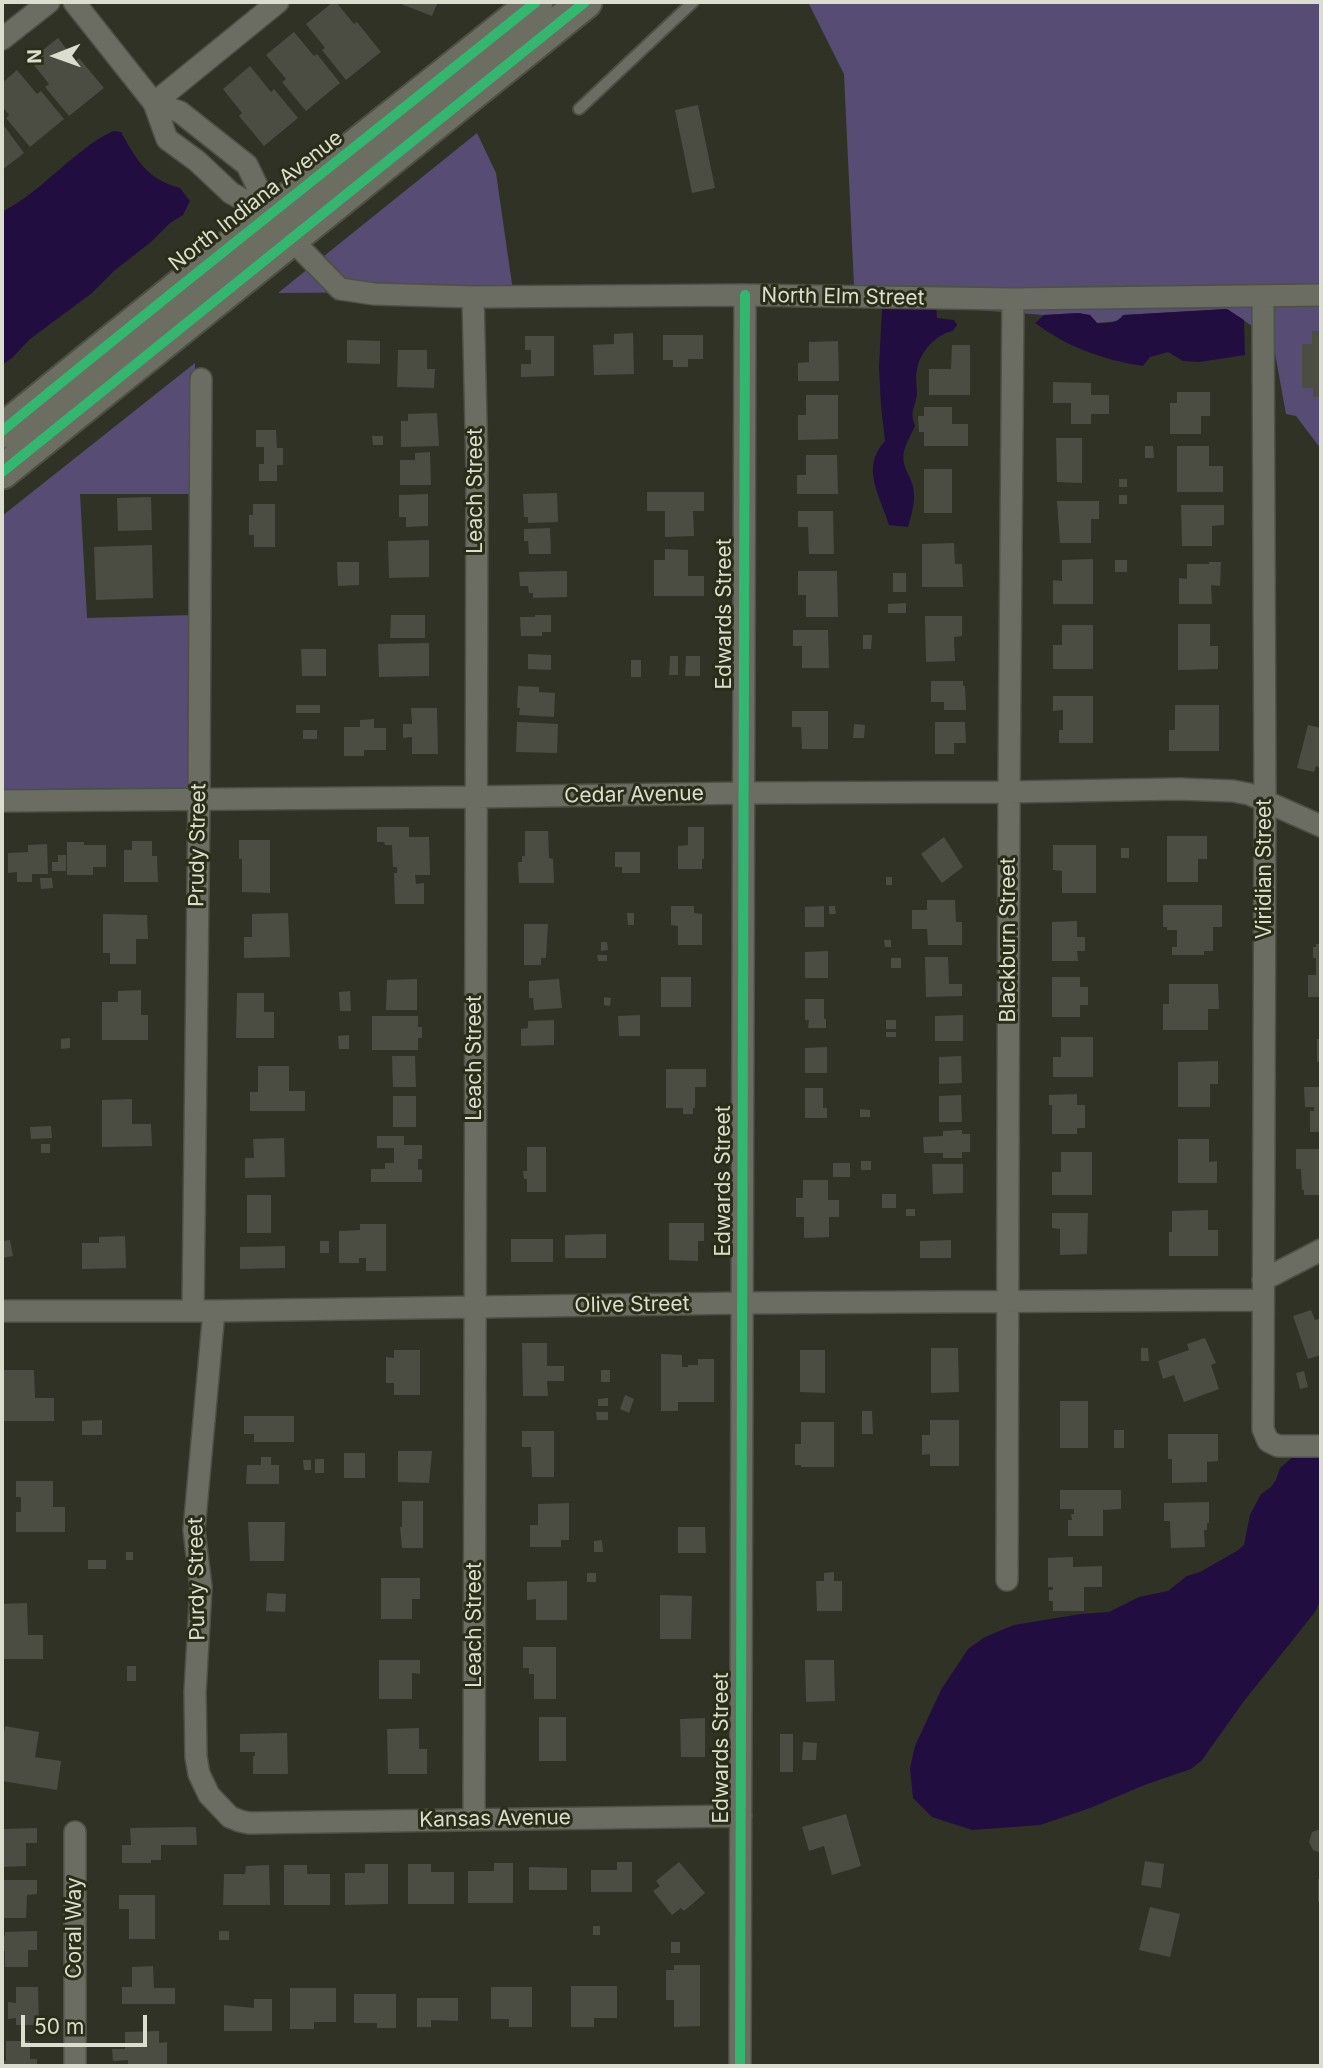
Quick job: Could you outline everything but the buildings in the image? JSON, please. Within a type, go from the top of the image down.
[{"type":"main road","name":"North Indiana Avenue","points":[[2,431],[163,298],[271,215],[536,2]]},
{"type":"main road","points":[[2,472],[585,2]]},
{"type":"street","points":[[2,39],[49,2]]},
{"type":"street","points":[[74,2],[154,103],[167,139],[197,161],[231,193],[271,215]]},
{"type":"street","points":[[154,103],[278,2]]},
{"type":"street","points":[[154,103],[180,112],[247,165],[271,215]]},
{"type":"street","points":[[197,161],[214,139]]},
{"type":"street","name":"North Elm Street","points":[[271,215],[340,289],[374,294],[473,297],[745,295],[1013,299],[1321,295]]},
{"type":"street","name":"Edwards Street","points":[[740,2066],[745,295]]},
{"type":"street","name":"Leach Street","points":[[473,297],[477,468],[474,1819]]},
{"type":"street","name":"Viridian Street","points":[[1264,297],[1263,1429],[1268,1441],[1278,1446],[1321,1446]]},
{"type":"street","name":"Blackburn Street","points":[[1007,1580],[1013,299]]},
{"type":"street","name":"Prudy Street","points":[[201,379],[199,799],[204,1311]]},
{"type":"street","name":"Cedar Avenue","points":[[2,801],[1192,790],[1249,793],[1321,826]]},
{"type":"street","points":[[1263,1290],[1321,1250]]},
{"type":"street","name":"Olive Street","points":[[2,1311],[1007,1303],[1263,1290]]},
{"type":"street","name":"Purdy Street","points":[[204,1311],[194,1530],[201,1587],[195,1692],[196,1757],[199,1774],[209,1795],[230,1817],[249,1822]]},
{"type":"street","name":"Kansas Avenue","points":[[249,1822],[741,1816]]},
{"type":"street","name":"Coral Way","points":[[75,1832],[75,2066]]},
{"type":"lane","points":[[579,109],[693,2]]},
{"type":"shaded area","points":[[808,2],[1321,2],[1321,449],[1296,416],[1286,414],[1274,348],[1261,332],[1227,309],[1124,315],[1119,321],[1097,323],[1090,315],[1078,313],[1044,315],[936,307],[855,307],[844,74]]},
{"type":"shaded area","points":[[113,131],[121,132],[144,168],[159,180],[180,188],[190,201],[183,215],[115,270],[92,293],[30,339],[2,365],[2,212],[31,193],[84,149]]},
{"type":"shaded area","points":[[477,133],[496,173],[513,291],[278,293]]},
{"type":"shaded area","points":[[936,307],[937,318],[954,320],[957,325],[953,331],[940,336],[929,345],[918,364],[913,412],[915,426],[903,456],[912,483],[913,505],[908,527],[889,525],[873,472],[874,461],[885,441],[879,367],[882,309]]},
{"type":"shaded area","points":[[1227,309],[1244,320],[1245,355],[1199,362],[1183,361],[1168,352],[1150,357],[1143,366],[1114,360],[1073,346],[1035,323],[1044,315],[1078,313],[1090,315],[1097,323],[1104,323],[1115,321],[1123,315]]},
{"type":"shaded area","points":[[195,363],[192,494],[80,494],[87,618],[193,615],[198,788],[45,789],[2,795],[2,516]]},
{"type":"shaded area","points":[[1294,1456],[1321,1458],[1321,1599],[1315,1612],[1244,1701],[1202,1760],[1191,1769],[1040,1825],[972,1830],[932,1817],[913,1798],[910,1768],[915,1746],[941,1690],[968,1649],[985,1637],[1014,1625],[1109,1612],[1139,1597],[1168,1591],[1187,1576],[1200,1572],[1237,1551],[1244,1545],[1250,1515],[1261,1494],[1271,1487],[1280,1468]]},
{"type":"cycle path","points":[[2,431],[536,2]]},
{"type":"cycle path","points":[[2,472],[585,2]]},
{"type":"cycle path","points":[[740,2066],[745,295]]}]
